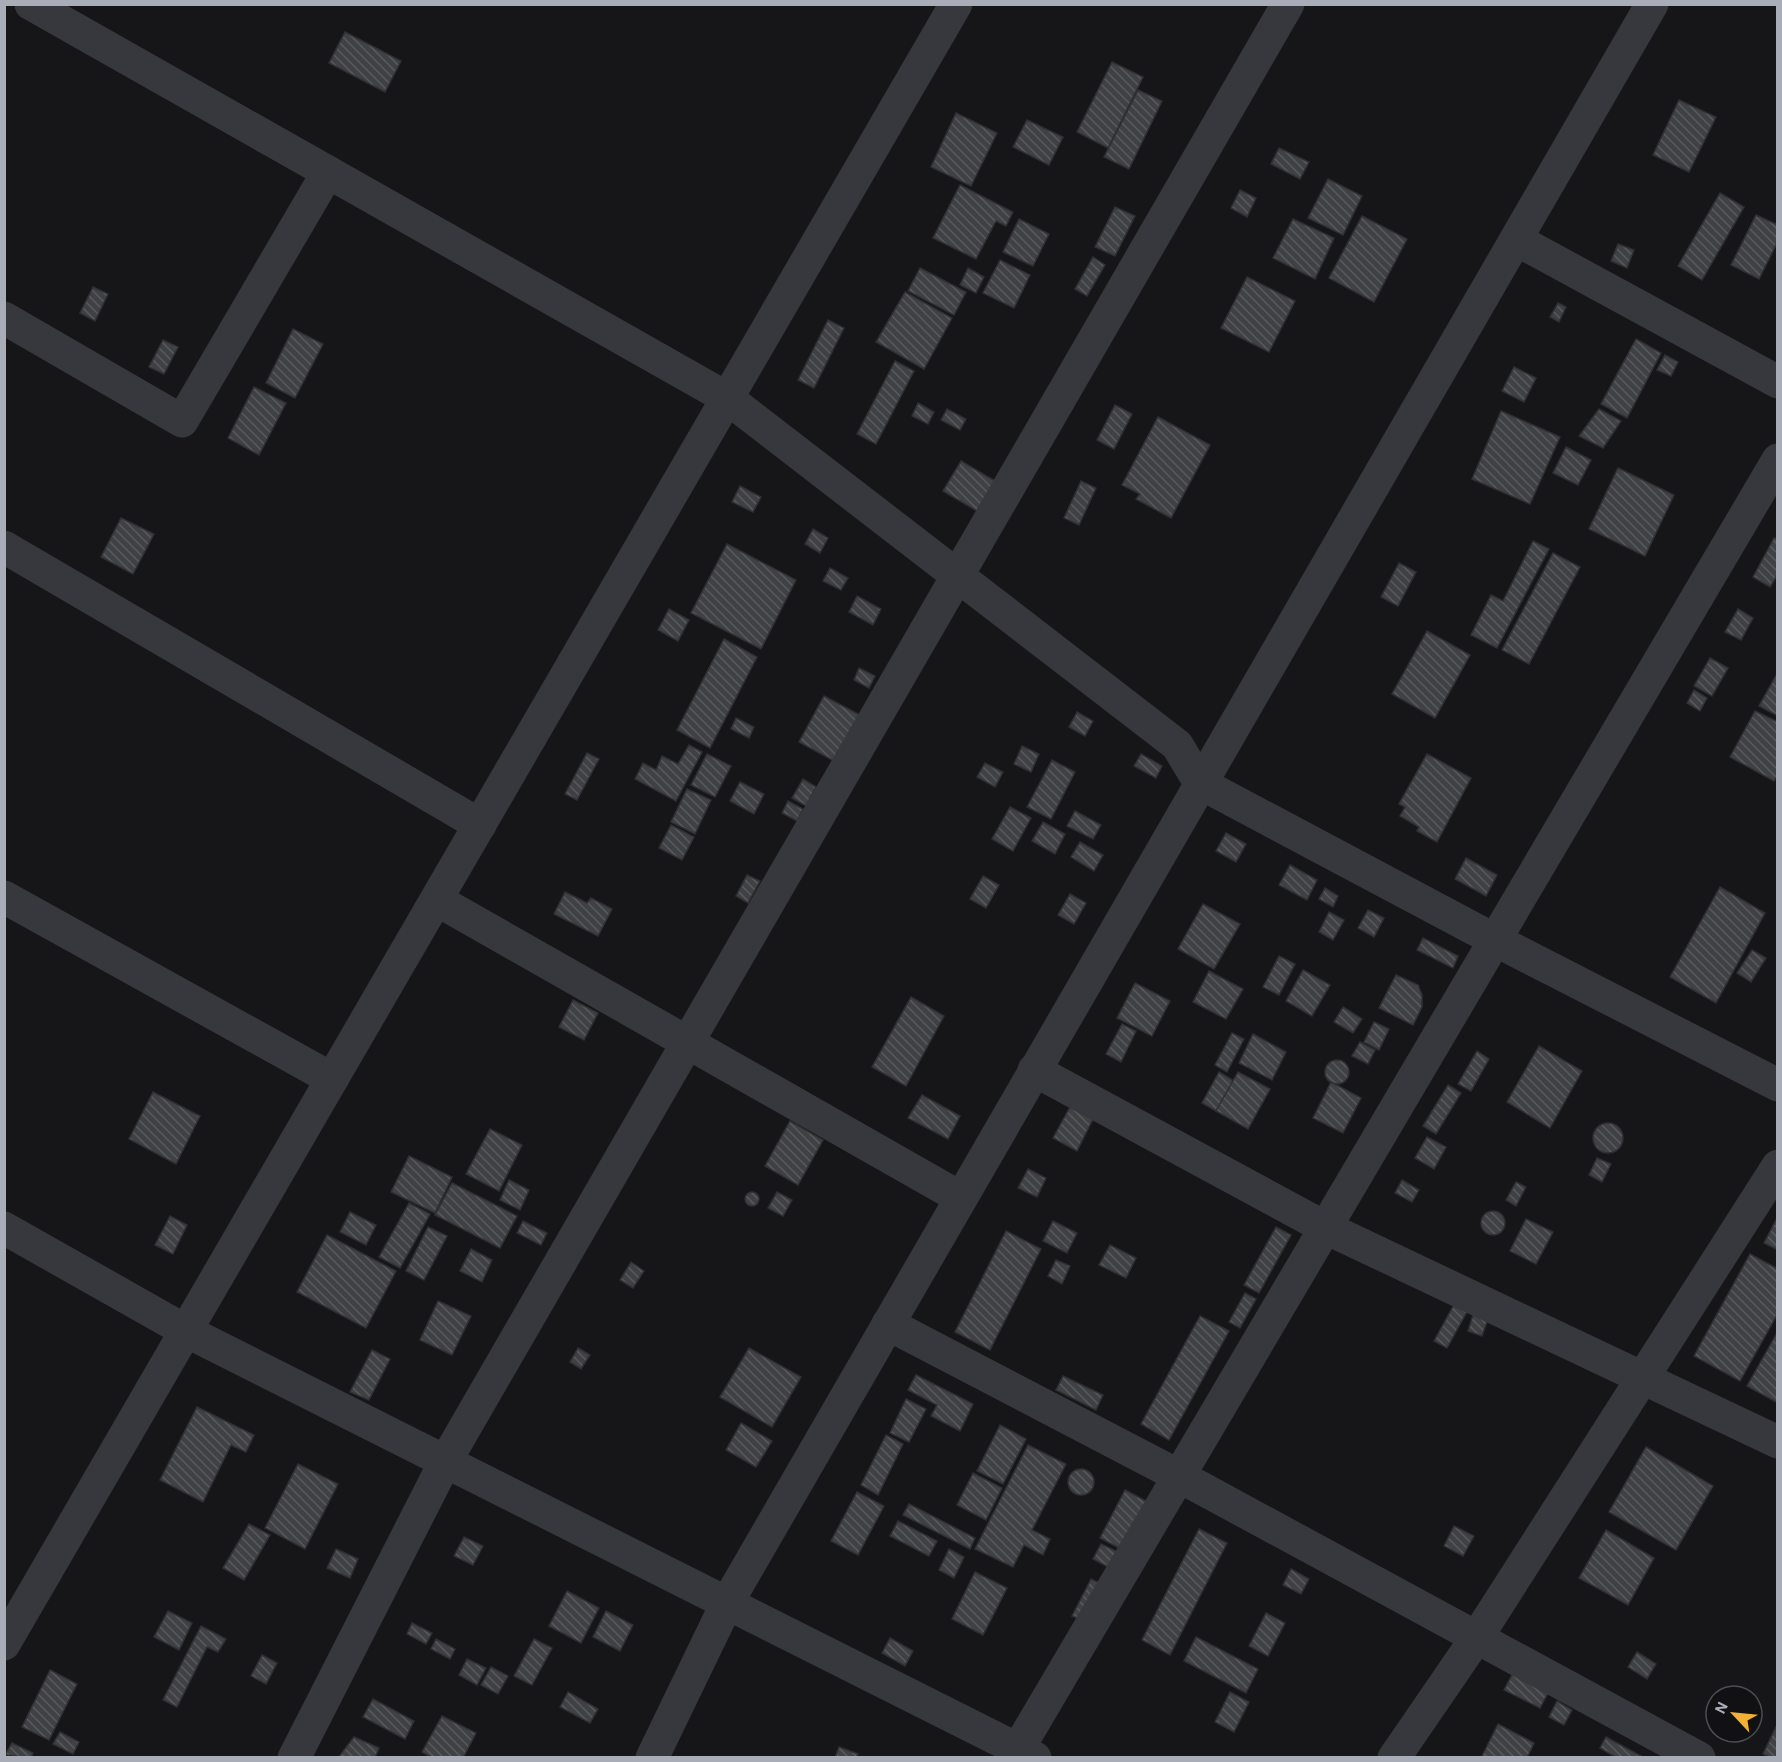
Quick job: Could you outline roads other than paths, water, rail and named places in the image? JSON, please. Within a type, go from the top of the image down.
[{"type":"street","points":[[31,4],[727,398],[1177,745],[1200,783],[1495,940],[1778,1085]]},
{"type":"street","points":[[4,1644],[956,4]]},
{"type":"street","points":[[294,1758],[446,1462],[1288,4]]},
{"type":"street","points":[[652,1758],[727,1603],[1652,4]]},
{"type":"street","points":[[4,318],[182,421],[328,172]]},
{"type":"street","points":[[1517,240],[1778,382]]},
{"type":"street","points":[[4,1228],[186,1331],[1026,1753],[1179,1476],[1778,460]]},
{"type":"street","points":[[4,547],[480,825]]},
{"type":"street","points":[[4,897],[332,1080]]},
{"type":"street","points":[[437,900],[960,1198]]},
{"type":"street","points":[[1034,1070],[1324,1227],[1778,1442]]},
{"type":"street","points":[[1394,1758],[1477,1637],[1778,1166]]},
{"type":"street","points":[[888,1324],[1179,1476],[1699,1758]]}]
